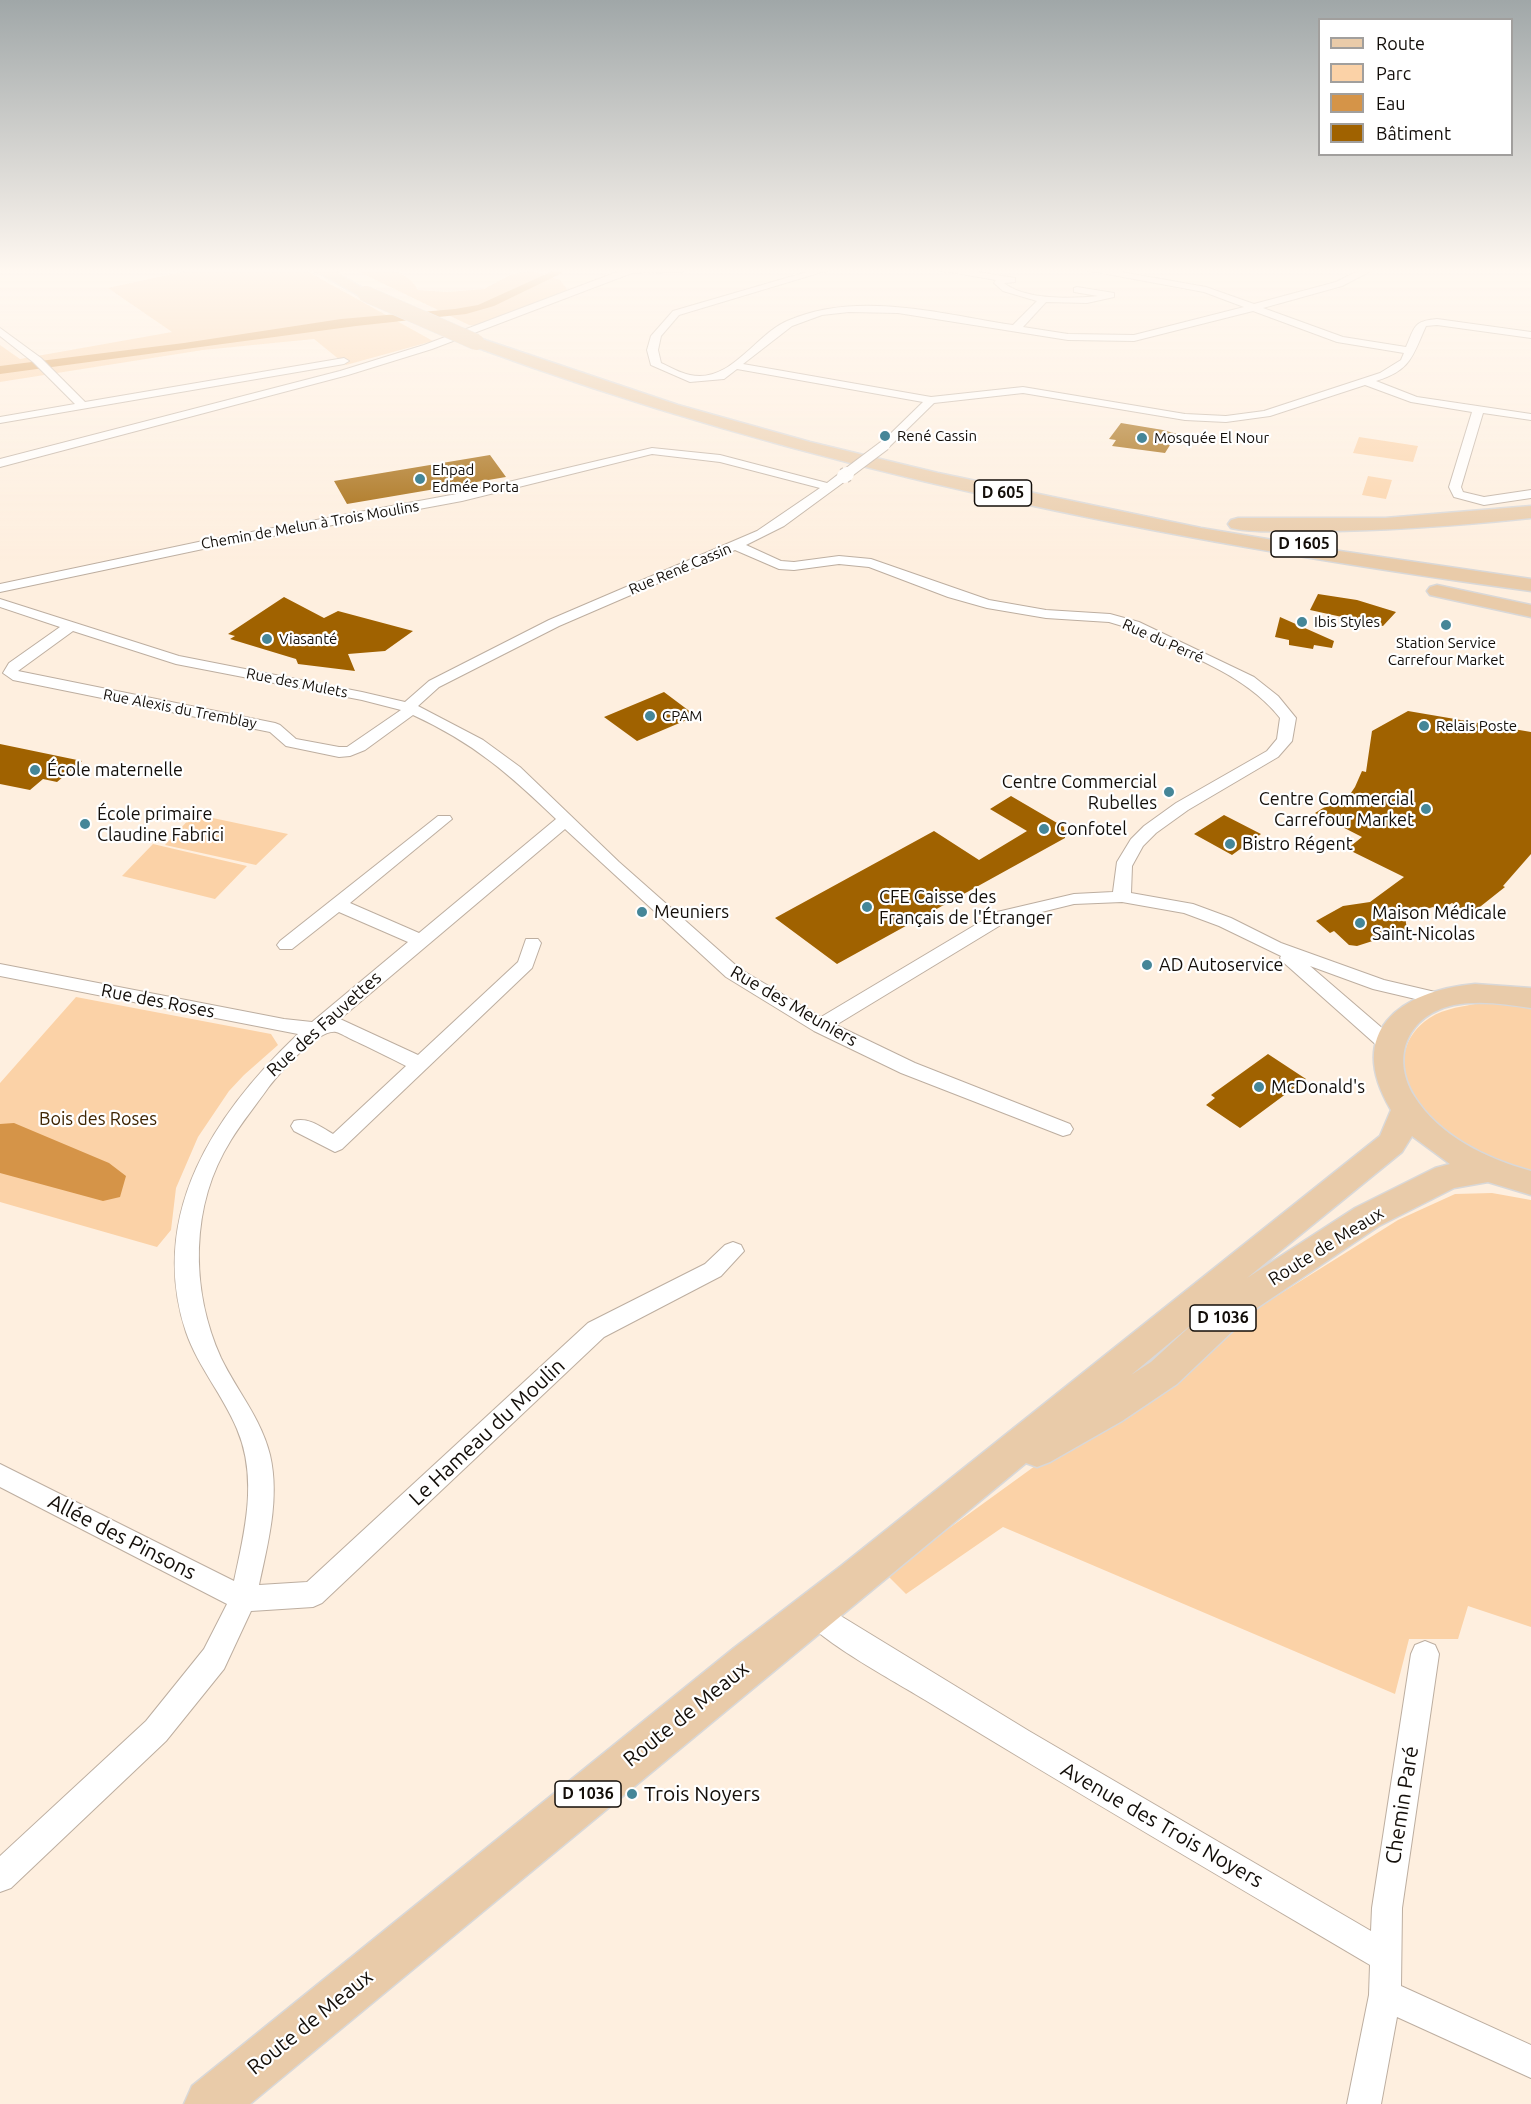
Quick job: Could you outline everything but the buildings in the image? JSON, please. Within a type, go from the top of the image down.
[{"type":"main road","name":"D 605","points":[[547,367],[588,383],[764,435],[908,472],[1158,526]]},
{"type":"main road","name":"D 605","points":[[557,367],[764,431],[916,469],[1078,505]]},
{"type":"main road","points":[[1078,505],[1191,520],[1272,526],[1371,526],[1435,523],[1531,512]]},
{"type":"main road","name":"D 1605","points":[[1078,505],[1232,533],[1531,575]]},
{"type":"main road","points":[[1158,526],[1254,550],[1531,611]]},
{"type":"main road","name":"D 1605","points":[[1158,526],[1355,560],[1531,585]]},
{"type":"main road","points":[[1488,601],[1531,617]]},
{"type":"main road","points":[[1531,998],[1488,993],[1441,999],[1415,1011],[1405,1019],[1389,1045],[1389,1071],[1393,1084],[1407,1109],[1444,1144],[1488,1170],[1531,1183]]},
{"type":"main road","name":"Route de Meaux","points":[[210,2104],[813,1612],[970,1487],[1247,1258],[1391,1144],[1400,1129],[1407,1109]]},
{"type":"main road","name":"Route de Meaux","points":[[970,1487],[1109,1410],[1164,1373],[1245,1298],[1367,1217],[1447,1178],[1488,1170]]},
{"type":"street","points":[[44,367],[83,406]]},
{"type":"street","points":[[0,420],[307,367]]},
{"type":"street","points":[[0,463],[362,367]]},
{"type":"street","points":[[661,367],[690,380],[720,377],[735,367]]},
{"type":"street","points":[[744,367],[932,400],[1023,390],[1185,417],[1226,419],[1266,414],[1365,381],[1398,367]]},
{"type":"street","points":[[1365,381],[1415,400],[1531,417]]},
{"type":"street","name":"Rue René Cassin","points":[[410,708],[422,693],[434,684],[482,658],[592,606],[735,545],[780,523],[885,445],[932,400]]},
{"type":"street","points":[[1478,410],[1455,487],[1458,494],[1484,501],[1531,494]]},
{"type":"street","name":"Chemin de Melun à Trois Moulins","points":[[0,588],[203,545],[462,497],[652,451],[683,451],[715,456],[830,486]]},
{"type":"street","name":"Rue du Perré","points":[[735,545],[779,565],[794,566],[839,560],[871,563],[953,594],[987,604],[1046,614],[1110,618],[1134,625],[1249,680],[1273,699],[1288,718],[1285,740],[1273,754],[1154,826],[1126,858],[1122,874],[1122,897]]},
{"type":"street","name":"Rue des Mulets","points":[[0,603],[176,660],[362,696],[410,708],[478,743],[514,770],[565,820]]},
{"type":"street","name":"Rue Alexis du Tremblay","points":[[72,625],[14,666],[10,673],[18,677],[275,728],[291,743],[339,752],[360,747],[406,715],[410,708]]},
{"type":"street","points":[[286,945],[444,819]]},
{"type":"street","name":"Rue des Fauvettes","points":[[0,1877],[156,1731],[214,1659],[243,1599],[259,1527],[261,1493],[258,1456],[248,1425],[213,1366],[198,1332],[189,1297],[186,1261],[193,1207],[207,1165],[222,1136],[268,1074],[316,1029],[419,940],[565,820]]},
{"type":"street","name":"Rue des Meuniers","points":[[565,820],[733,973],[821,1026],[908,1068],[1063,1129]]},
{"type":"street","points":[[821,1026],[1003,916],[1074,899],[1122,897],[1187,908],[1225,922],[1275,947],[1380,985],[1441,999]]},
{"type":"street","points":[[337,904],[419,940]]},
{"type":"street","points":[[301,1126],[335,1144],[526,964],[532,943]]},
{"type":"street","points":[[1275,947],[1389,1045]]},
{"type":"street","name":"Rue des Roses","points":[[0,970],[284,1026],[316,1029],[338,1025],[420,1064]]},
{"type":"street","name":"Le Hameau du Moulin","points":[[243,1599],[313,1594],[596,1330],[713,1270],[733,1251]]},
{"type":"street","name":"Allée des Pinsons","points":[[0,1474],[243,1599]]},
{"type":"street","name":"Avenue des Trois Noyers","points":[[813,1612],[854,1641],[1019,1742],[1386,1957]]},
{"type":"street","name":"Chemin Paré","points":[[1386,1957],[1387,1908],[1425,1654]]},
{"type":"street","points":[[1364,2104],[1385,1995],[1386,1957]]},
{"type":"street","points":[[1385,1995],[1531,2062]]},
{"type":"green space","points":[[0,367],[94,367],[0,382]]},
{"type":"green space","points":[[1359,437],[1418,446],[1413,462],[1353,453]]},
{"type":"green space","points":[[1368,476],[1392,480],[1386,499],[1362,495]]},
{"type":"green space","points":[[194,814],[288,834],[256,865],[165,845]]},
{"type":"green space","points":[[153,844],[247,866],[215,899],[122,876]]},
{"type":"green space","name":"Bois des Roses","points":[[76,997],[271,1034],[278,1045],[229,1091],[198,1137],[176,1188],[171,1230],[157,1247],[0,1202],[0,1083]]},
{"type":"green space","points":[[1475,1004],[1508,1004],[1531,1008],[1531,1173],[1483,1155],[1451,1136],[1420,1105],[1406,1077],[1404,1062],[1406,1048],[1413,1034],[1424,1022],[1442,1012]]},
{"type":"green space","points":[[1492,1193],[1531,1200],[1531,1627],[1468,1606],[1458,1639],[1409,1639],[1395,1694],[1003,1527],[906,1594],[886,1574],[1046,1458],[1090,1436],[1259,1307],[1398,1220],[1455,1194]]},
{"type":"water","points":[[0,367],[51,367],[0,374]]},
{"type":"water","points":[[14,1123],[109,1163],[126,1176],[120,1197],[103,1201],[0,1173],[0,1124]]},
{"type":"place","name":"René Cassin","points":[[885,436]]},
{"type":"place","name":"Mosquée El Nour","points":[[1142,438]]},
{"type":"place","name":"Ehpad Edmée Porta","points":[[420,479]]},
{"type":"place","name":"Ibis Styles","points":[[1302,622]]},
{"type":"place","name":"Station Service Carrefour Market","points":[[1446,625]]},
{"type":"place","name":"Viasanté","points":[[267,639]]},
{"type":"place","name":"CPAM","points":[[650,716]]},
{"type":"place","name":"Relais Poste","points":[[1424,726]]},
{"type":"place","name":"École maternelle","points":[[35,770]]},
{"type":"place","name":"Centre Commercial Rubelles","points":[[1169,792]]},
{"type":"place","name":"Centre Commercial Carrefour Market","points":[[1426,809]]},
{"type":"place","name":"École primaire Claudine Fabrici","points":[[85,824]]},
{"type":"place","name":"Confotel","points":[[1044,829]]},
{"type":"place","name":"Bistro Régent","points":[[1230,844]]},
{"type":"place","name":"CFE Caisse des Français de l'Étranger","points":[[867,907]]},
{"type":"place","name":"Meuniers","points":[[642,912]]},
{"type":"place","name":"Maison Médicale Saint-Nicolas","points":[[1360,923]]},
{"type":"place","name":"AD Autoservice","points":[[1147,965]]},
{"type":"place","name":"McDonald's","points":[[1259,1087]]},
{"type":"place","name":"Trois Noyers","points":[[632,1794]]}]
